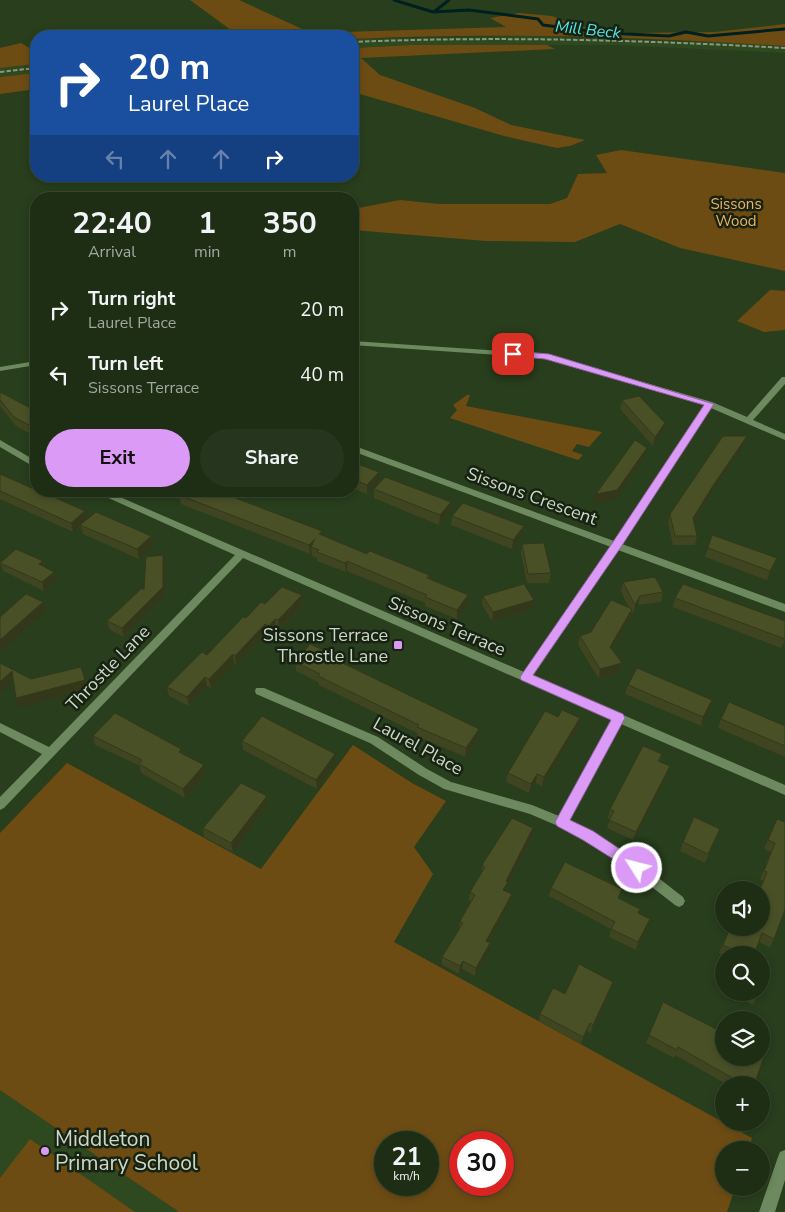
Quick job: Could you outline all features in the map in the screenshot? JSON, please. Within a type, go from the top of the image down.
[{"type":"street","points":[[359,343],[546,356],[709,404],[785,438]]},
{"type":"street","points":[[0,369],[30,364]]},
{"type":"street","points":[[748,421],[785,379]]},
{"type":"street","points":[[526,677],[617,545],[709,404]]},
{"type":"street","points":[[0,443],[30,461]]},
{"type":"street","name":"Sissons Crescent","points":[[359,451],[785,608]]},
{"type":"street","name":"Sissons Terrace","points":[[110,497],[785,790]]},
{"type":"street","name":"Throstle Lane","points":[[0,805],[241,555]]},
{"type":"street","name":"Laurel Place","points":[[260,691],[374,740],[448,786],[532,810],[562,822],[622,856],[679,901]]},
{"type":"street","points":[[562,822],[618,718]]},
{"type":"street","points":[[0,727],[50,753]]},
{"type":"street","points":[[767,1212],[785,1157]]},
{"type":"shaded area","points":[[526,36],[741,43],[785,46],[785,53],[613,45],[412,45],[359,48],[359,39]]},
{"type":"shaded area","points":[[30,65],[30,74],[0,77],[0,68]]},
{"type":"shaded area","name":"Middleton Primary School","points":[[0,1090],[179,1212],[0,1212]]},
{"type":"green space","points":[[190,0],[239,0],[304,30],[231,30]]},
{"type":"green space","points":[[519,13],[552,16],[577,26],[630,33],[715,32],[785,24],[785,46],[569,36],[359,39],[359,32],[506,27],[490,18]]},
{"type":"green space","points":[[21,43],[30,48],[30,65],[0,68],[0,48]]},
{"type":"green space","points":[[412,45],[547,45],[555,49],[361,58],[380,75],[475,108],[511,125],[585,140],[570,146],[557,148],[504,136],[359,94],[359,48]]},
{"type":"green space","points":[[30,74],[30,90],[0,94],[0,77]]},
{"type":"green space","name":"Sissons Wood","points":[[621,150],[785,173],[785,271],[680,248],[620,224],[575,242],[486,241],[359,230],[359,208],[400,200],[439,204],[550,204],[567,198],[578,174],[607,173],[596,155]]},
{"type":"green space","points":[[770,290],[785,291],[785,330],[764,332],[737,321]]},
{"type":"green space","points":[[467,395],[470,395],[466,406],[602,432],[589,447],[577,444],[572,451],[583,455],[578,460],[450,418],[457,410],[453,405]]},
{"type":"green space","points":[[353,745],[412,783],[446,801],[414,847],[433,874],[394,942],[715,1118],[715,1131],[739,1131],[752,1138],[751,1141],[715,1141],[715,1196],[732,1196],[727,1212],[179,1212],[0,1090],[0,833],[67,763],[261,869]]},
{"type":"green space","points":[[30,1139],[135,1212],[0,1212],[0,1178]]},
{"type":"building","points":[[0,392],[30,408],[30,426],[14,417],[0,400]]},
{"type":"building","points":[[639,396],[665,423],[655,437],[622,400]]},
{"type":"building","points":[[723,436],[747,436],[693,518],[697,536],[675,536],[670,514]]},
{"type":"building","points":[[635,440],[647,448],[617,490],[596,494]]},
{"type":"building","points":[[359,465],[379,472],[367,485],[359,482]]},
{"type":"building","points":[[0,474],[30,487],[30,497],[54,497],[85,511],[71,523],[0,491]]},
{"type":"building","points":[[385,477],[451,502],[440,515],[374,489]]},
{"type":"building","points":[[184,497],[233,497],[322,531],[319,534],[367,554],[370,551],[429,575],[427,578],[468,595],[457,610],[347,561],[345,563],[317,552],[319,550],[311,547],[315,539],[309,545]]},
{"type":"building","points":[[463,503],[524,526],[513,540],[452,516]]},
{"type":"building","points":[[96,512],[151,536],[137,549],[80,525]]},
{"type":"building","points":[[712,535],[777,558],[770,571],[708,548]]},
{"type":"building","points":[[544,543],[551,573],[528,574],[522,544]]},
{"type":"building","points":[[16,549],[43,561],[39,564],[54,572],[42,582],[0,563]]},
{"type":"building","points":[[163,555],[163,587],[122,628],[107,621],[142,588],[144,590],[146,557]]},
{"type":"building","points":[[655,577],[663,592],[640,596],[635,605],[623,582]]},
{"type":"building","points":[[524,584],[534,600],[493,612],[483,596]]},
{"type":"building","points":[[683,584],[785,621],[785,639],[675,598]]},
{"type":"building","points":[[282,587],[302,595],[278,620],[275,619],[269,626],[265,624],[235,656],[233,654],[209,679],[205,677],[187,697],[167,687],[202,652],[207,655],[243,617],[246,618],[261,602],[265,604]]},
{"type":"building","points":[[26,594],[43,602],[0,640],[0,617]]},
{"type":"building","points":[[611,600],[632,609],[610,647],[622,663],[600,669],[580,636],[591,632]]},
{"type":"building","points":[[310,644],[330,653],[328,656],[479,729],[466,748],[417,727],[419,725],[318,676],[320,674],[295,662]]},
{"type":"building","points":[[0,663],[31,679],[81,667],[85,680],[16,698],[12,671],[0,682]]},
{"type":"building","points":[[637,668],[712,700],[703,717],[628,685]]},
{"type":"building","points":[[729,702],[785,726],[785,746],[721,719]]},
{"type":"building","points":[[562,710],[580,718],[544,777],[537,774],[531,784],[508,773],[545,711],[558,717]]},
{"type":"building","points":[[115,713],[181,749],[179,752],[204,765],[183,789],[139,764],[142,760],[93,736]]},
{"type":"building","points":[[262,716],[335,754],[316,780],[242,741]]},
{"type":"building","points":[[643,746],[662,754],[658,761],[670,766],[636,832],[609,820],[614,811],[610,809]]},
{"type":"building","points":[[241,783],[267,796],[231,843],[203,828]]},
{"type":"building","points":[[694,817],[720,829],[708,854],[683,842]]},
{"type":"building","points":[[512,818],[533,828],[503,890],[512,894],[486,941],[490,943],[476,968],[463,961],[460,966],[442,957],[463,923],[460,921],[475,895],[470,892],[485,867],[482,865]]},
{"type":"building","points":[[777,819],[785,822],[785,910],[774,939],[768,936],[770,936],[770,881],[764,881],[767,872],[764,871],[775,843],[768,840]]},
{"type":"building","points":[[565,862],[622,889],[618,898],[640,909],[638,913],[650,919],[638,942],[611,929],[615,922],[551,888]]},
{"type":"building","points":[[727,936],[761,936],[757,946],[723,945]]},
{"type":"building","points":[[579,964],[613,982],[593,1025],[590,1023],[583,1037],[540,1014],[553,988],[565,994]]},
{"type":"building","points":[[663,1002],[715,1028],[715,1066],[761,1066],[757,1076],[729,1076],[678,1047],[677,1050],[649,1035]]},
{"type":"waterway","name":"Mill Beck","points":[[394,0],[433,12],[469,10],[538,19],[543,25],[606,33],[669,36],[686,32],[708,36],[785,29]]},
{"type":"waterway","points":[[435,11],[449,0]]},
{"type":"railway","points":[[359,42],[461,39],[569,40],[785,48]]},
{"type":"railway","points":[[0,72],[30,69]]},
{"type":"place","name":"Sissons Terrace Throstle Lane","points":[[398,645]]},
{"type":"place","name":"Middleton Primary School","points":[[45,1151]]},
{"type":"route","points":[[513,354],[546,356],[709,404],[617,545],[526,677],[618,718],[562,822],[622,856],[637,868]]}]
